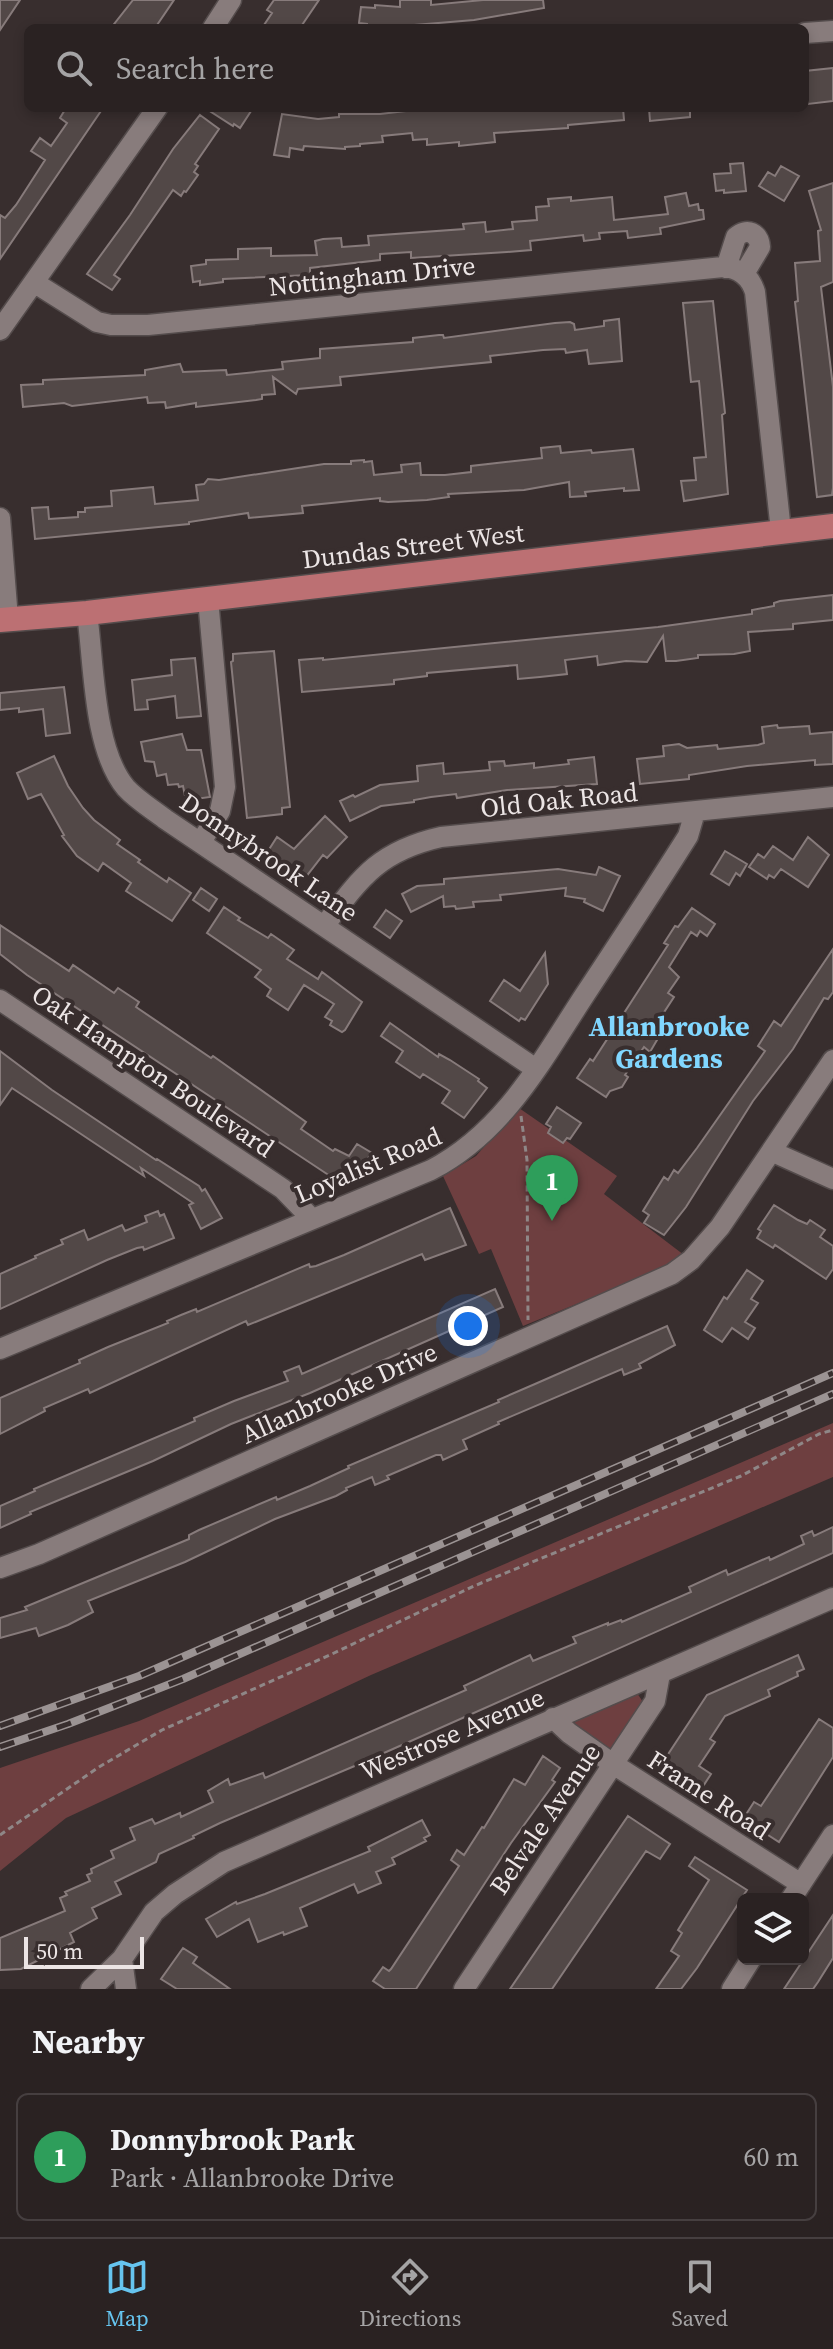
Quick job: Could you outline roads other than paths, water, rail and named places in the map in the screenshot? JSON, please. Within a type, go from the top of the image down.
[{"type":"main road","name":"Dundas Street West","points":[[4,620],[833,526]]},
{"type":"street","points":[[216,24],[231,0]]},
{"type":"street","points":[[809,33],[833,31]]},
{"type":"street","points":[[0,330],[154,112]]},
{"type":"street","name":"Nottingham Drive","points":[[35,283],[97,322],[148,325],[735,271],[755,292],[781,531]]},
{"type":"street","points":[[0,518],[4,620]]},
{"type":"street","points":[[201,842],[220,811],[225,787],[208,599]]},
{"type":"street","name":"Donnybrook Lane","points":[[87,613],[103,739],[116,774],[140,800],[536,1069]]},
{"type":"street","name":"Old Oak Road","points":[[325,925],[369,870],[381,860],[417,843],[441,837],[833,797]]},
{"type":"street","name":"Loyalist Road","points":[[0,1349],[447,1162],[477,1141],[514,1102],[536,1069],[688,836],[695,812]]},
{"type":"street","name":"Oak Hampton Boulevard","points":[[0,1000],[283,1189],[311,1218]]},
{"type":"street","name":"Allanbrooke Drive","points":[[0,1568],[39,1554],[643,1288],[691,1260],[720,1227],[833,1060]]},
{"type":"street","points":[[773,1152],[833,1179]]},
{"type":"street","name":"Westrose Avenue","points":[[91,1989],[122,1959],[154,1912],[175,1894],[224,1862],[833,1598]]},
{"type":"street","name":"Belvale Avenue","points":[[464,1989],[655,1701],[660,1674]]},
{"type":"street","name":"Frame Road","points":[[553,1718],[569,1733],[796,1892]]},
{"type":"street","points":[[796,1892],[833,1835]]},
{"type":"street","points":[[122,1959],[126,1989]]},
{"type":"street","points":[[732,1989],[747,1965]]},
{"type":"railway","points":[[0,1726],[139,1676],[833,1373]]},
{"type":"railway","points":[[0,1747],[183,1679],[833,1394]]},
{"type":"place","name":"Donnybrook Park","points":[[552,1221]]},
{"type":"district","name":"Allanbrooke Gardens","points":[[669,1042]]}]
